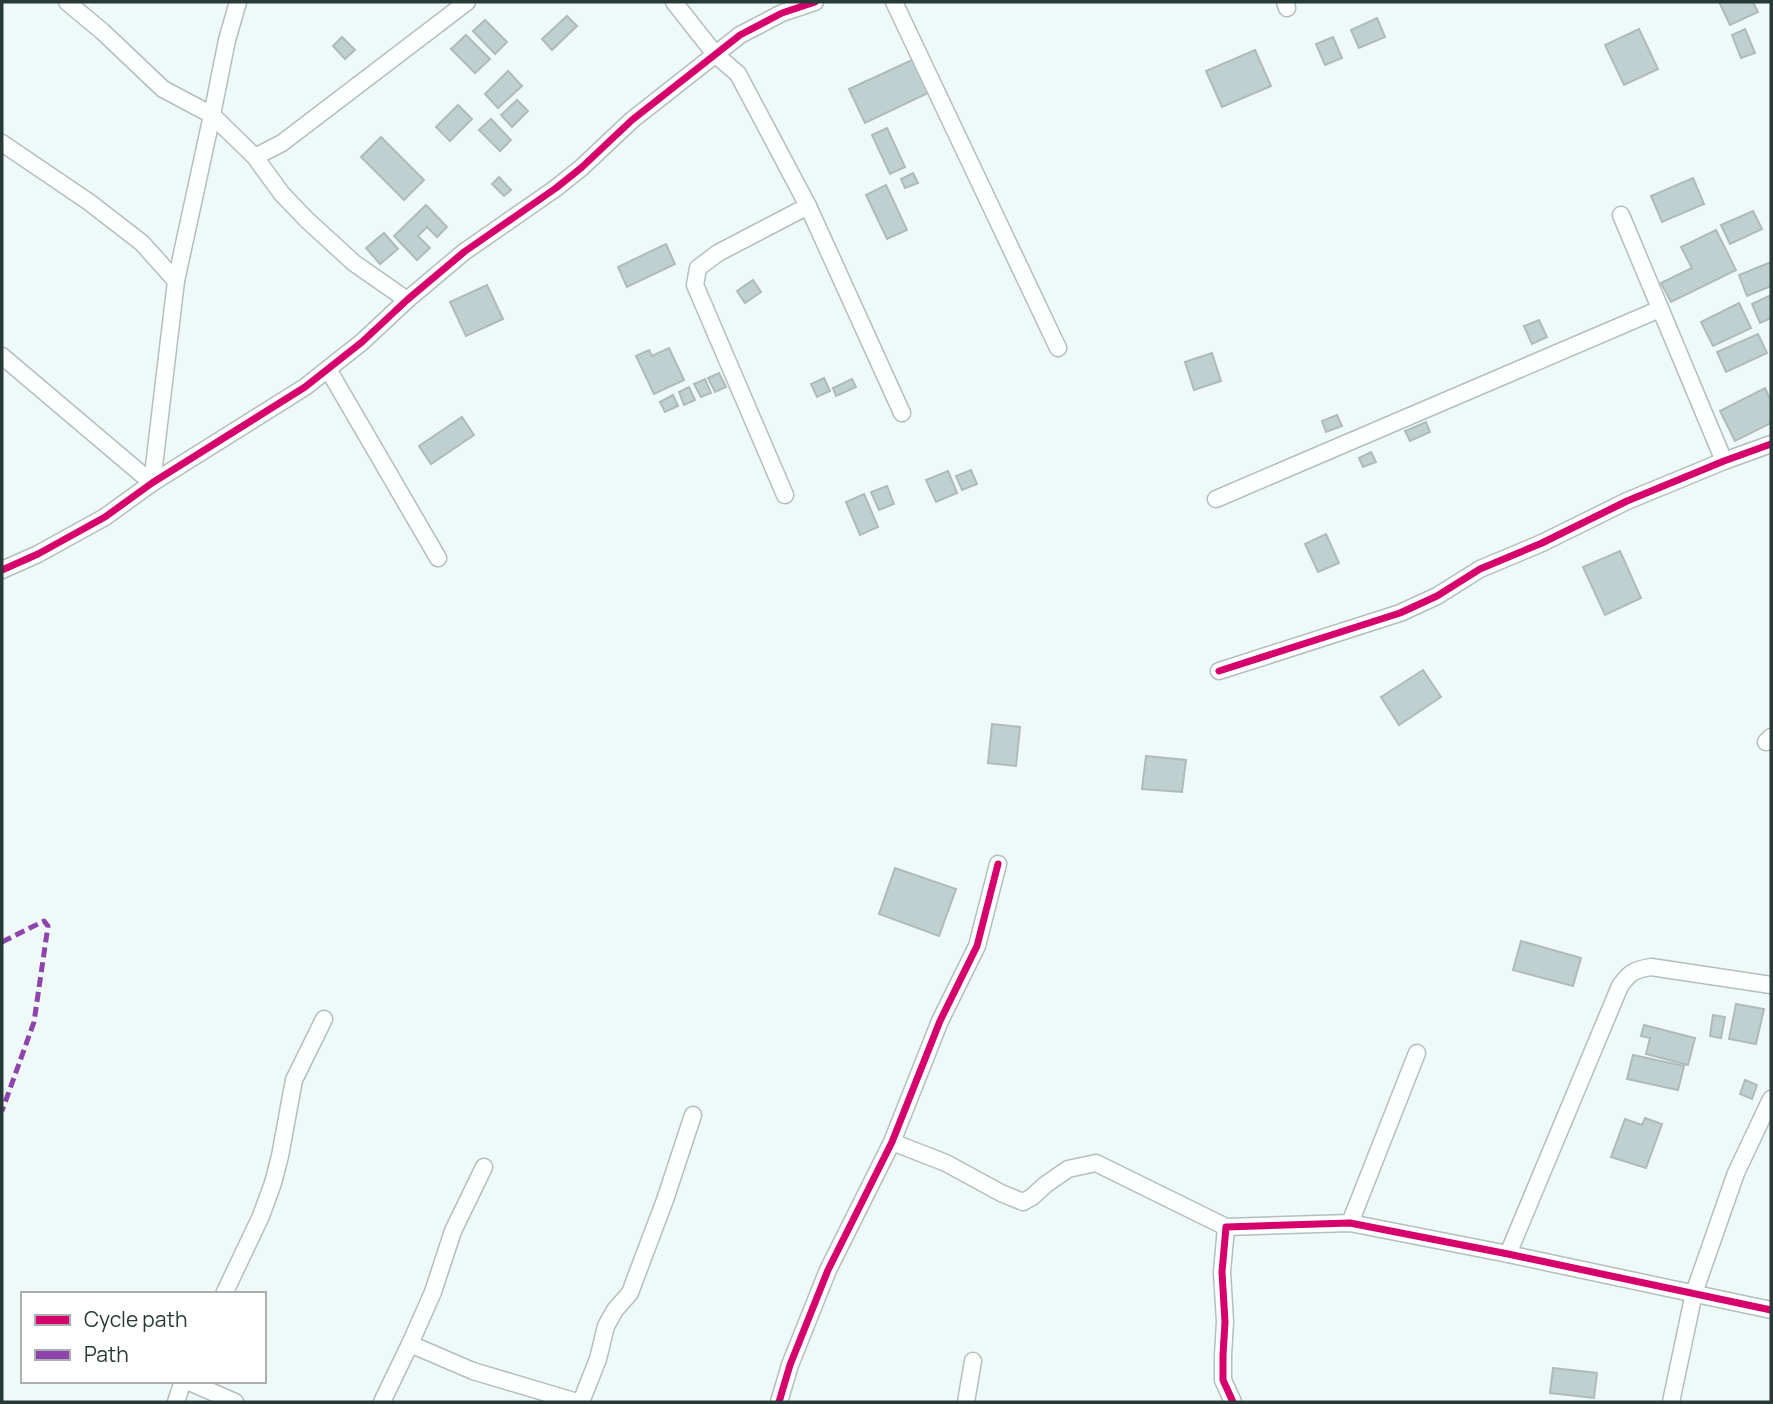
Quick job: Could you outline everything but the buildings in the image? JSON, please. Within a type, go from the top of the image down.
[{"type":"street","points":[[67,2],[163,89],[212,116],[255,157],[282,194],[307,220],[354,263],[407,300]]},
{"type":"street","points":[[152,483],[176,281],[227,40],[238,2]]},
{"type":"street","points":[[255,157],[282,143],[467,2]]},
{"type":"street","points":[[674,2],[715,54],[738,74],[808,206],[902,413]]},
{"type":"street","points":[[2,570],[38,554],[104,517],[152,483],[305,387],[362,342],[464,252],[556,188],[632,120],[740,35],[782,13],[815,2]]},
{"type":"street","points":[[894,2],[1058,348]]},
{"type":"street","points":[[2,143],[100,210],[142,243],[176,281]]},
{"type":"street","points":[[785,495],[695,285],[698,268],[718,253],[808,206]]},
{"type":"street","points":[[1621,215],[1724,461]]},
{"type":"street","points":[[1216,499],[1660,309]]},
{"type":"street","points":[[2,356],[152,483]]},
{"type":"street","points":[[328,369],[438,558]]},
{"type":"street","points":[[1219,671],[1400,613],[1437,596],[1480,569],[1542,543],[1627,501],[1771,444]]},
{"type":"street","points":[[779,1402],[790,1365],[828,1270],[892,1142],[940,1021],[977,946],[998,864]]},
{"type":"street","points":[[1508,1254],[1620,986],[1629,974],[1651,967],[1771,985]]},
{"type":"street","points":[[225,1292],[261,1216],[273,1183],[294,1080],[324,1019]]},
{"type":"street","points":[[1350,1223],[1417,1054]]},
{"type":"street","points":[[1671,1402],[1694,1293],[1736,1173],[1771,1099]]},
{"type":"street","points":[[411,1344],[473,1371],[579,1402],[598,1359],[606,1326],[615,1310],[630,1293],[694,1115]]},
{"type":"street","points":[[892,1142],[946,1163],[1023,1202],[1068,1170],[1096,1163],[1226,1227],[1350,1223],[1771,1310]]},
{"type":"street","points":[[382,1402],[411,1344],[433,1292],[453,1231],[484,1167]]},
{"type":"street","points":[[1226,1227],[1222,1272],[1225,1322],[1223,1380],[1233,1402]]},
{"type":"street","points":[[967,1402],[973,1361]]},
{"type":"street","points":[[176,1402],[184,1383]]},
{"type":"street","points":[[190,1383],[236,1402]]},
{"type":"marked path","points":[[2,942],[44,921],[48,926],[34,1022],[2,1111]]},
{"type":"cycle path","points":[[2,570],[38,554],[105,517],[152,483],[305,387],[362,342],[464,252],[556,188],[632,120],[740,35],[782,13],[815,2]]},
{"type":"cycle path","points":[[1219,671],[1400,613],[1437,596],[1480,569],[1542,543],[1627,501],[1771,444]]},
{"type":"cycle path","points":[[779,1402],[790,1365],[828,1270],[892,1142],[940,1021],[977,946],[998,864]]},
{"type":"cycle path","points":[[1233,1402],[1223,1380],[1225,1322],[1222,1272],[1226,1227],[1350,1223],[1771,1310]]}]
